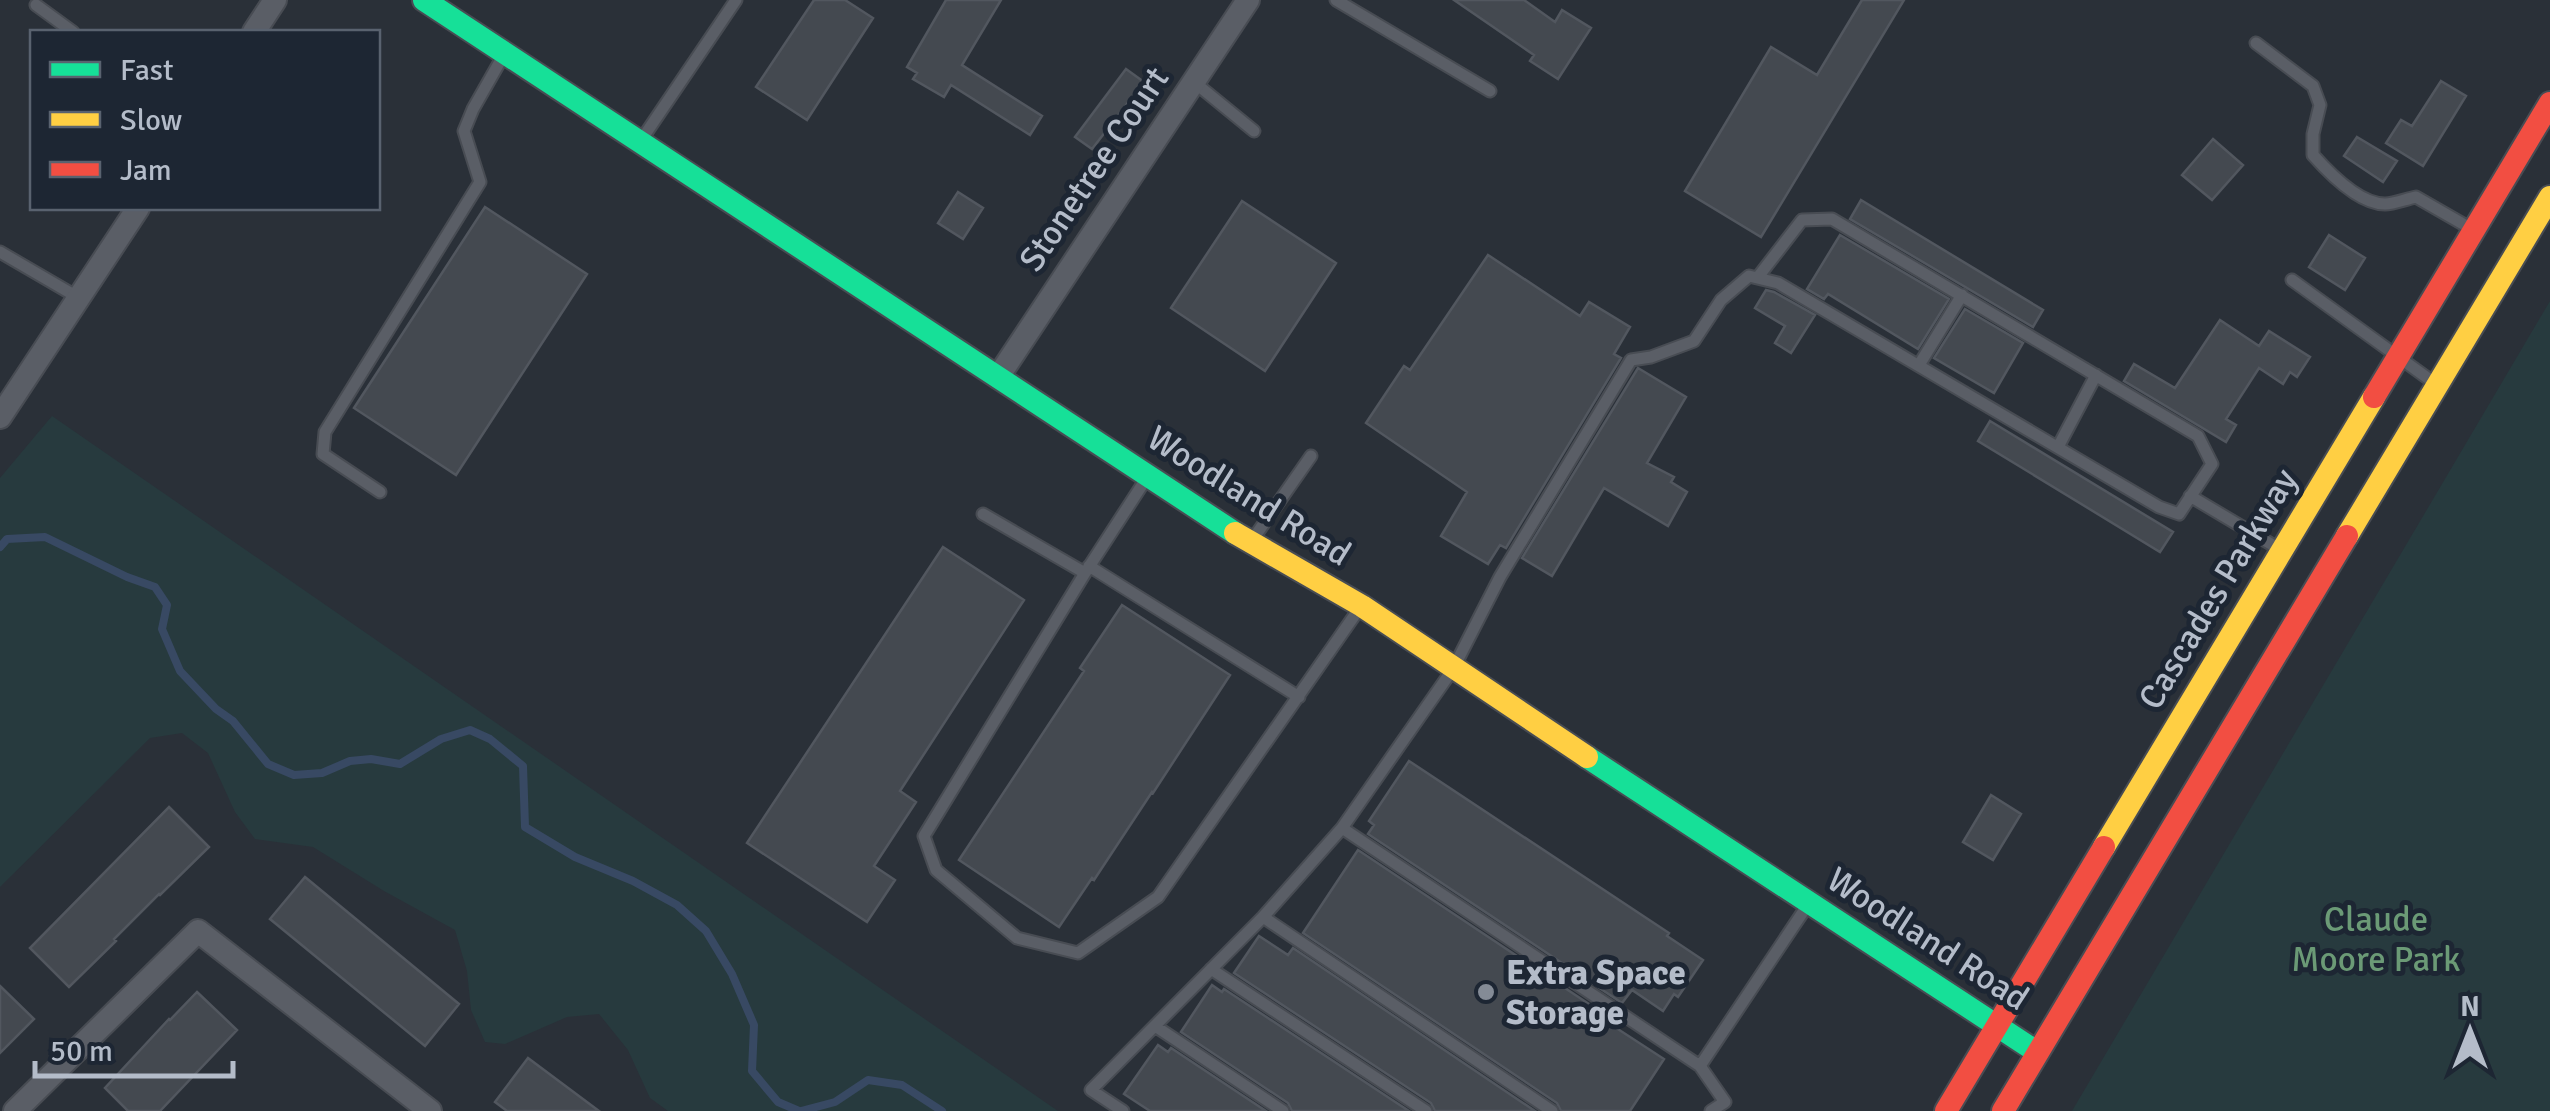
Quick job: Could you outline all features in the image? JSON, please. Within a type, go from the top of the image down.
[{"type":"main road","name":"Woodland Road","points":[[424,0],[1251,543],[1362,606],[2038,1052]]},
{"type":"main road","name":"Cascades Parkway","points":[[1946,1111],[2550,104]]},
{"type":"main road","points":[[2003,1111],[2550,196]]},
{"type":"street","points":[[255,30],[275,0]]},
{"type":"street","name":"Stonetree Court","points":[[998,377],[1248,0]]},
{"type":"street","points":[[0,417],[137,210]]},
{"type":"street","points":[[15,1111],[198,931],[430,1111]]},
{"type":"lane","points":[[640,142],[736,0]]},
{"type":"lane","points":[[1336,0],[1490,91]]},
{"type":"lane","points":[[36,5],[71,30]]},
{"type":"lane","points":[[2256,42],[2313,86],[2320,105],[2313,155],[2332,176],[2365,200],[2384,204],[2416,197],[2474,230]]},
{"type":"lane","points":[[380,492],[323,454],[325,432],[480,182],[464,131],[504,54]]},
{"type":"lane","points":[[1194,82],[1254,131]]},
{"type":"lane","points":[[1123,1111],[1091,1090],[1262,917],[1342,828],[1453,669],[1500,576],[1632,360],[1694,341],[1722,300],[1743,279],[1758,277],[1778,283],[2159,506],[2179,514],[2212,464],[2198,436],[1832,219],[1802,220],[1758,277]]},
{"type":"lane","points":[[0,252],[79,298]]},
{"type":"lane","points":[[2292,280],[2436,384]]},
{"type":"lane","points":[[1919,365],[1962,295]]},
{"type":"lane","points":[[2058,447],[2096,375]]},
{"type":"lane","points":[[1251,543],[1311,456]]},
{"type":"lane","points":[[1148,476],[924,836],[936,870],[1016,938],[1078,953],[1158,897],[1362,606]]},
{"type":"lane","points":[[2190,496],[2282,550]]},
{"type":"lane","points":[[984,514],[1087,570],[1299,697]]},
{"type":"lane","points":[[1342,828],[1700,1066],[1724,1102],[1711,1111]]},
{"type":"lane","points":[[1700,1066],[1810,903]]},
{"type":"lane","points":[[1262,917],[1552,1111]]},
{"type":"lane","points":[[1211,969],[1426,1111]]},
{"type":"lane","points":[[1155,1026],[1283,1111]]},
{"type":"green space","name":"Claude Moore Park","points":[[2550,301],[2550,1111],[2072,1111]]},
{"type":"green space","points":[[52,416],[1058,1111],[668,1111],[650,1098],[628,1050],[599,1014],[567,1017],[505,1044],[485,1042],[471,1010],[467,971],[455,930],[313,847],[255,839],[235,812],[208,753],[182,733],[150,738],[0,887],[0,478]]},
{"type":"building","points":[[814,0],[845,0],[873,18],[807,120],[756,87]]},
{"type":"building","points":[[946,0],[1001,0],[962,65],[1042,116],[1030,135],[951,85],[944,97],[913,79],[917,73],[907,67]]},
{"type":"building","points":[[1454,0],[1524,0],[1555,22],[1562,10],[1591,28],[1558,79],[1530,61],[1534,55]]},
{"type":"building","points":[[1862,0],[1904,0],[1761,237],[1685,191],[1771,47],[1817,75]]},
{"type":"building","points":[[1126,69],[1144,82],[1092,149],[1075,137]]},
{"type":"building","points":[[2441,81],[2466,96],[2423,166],[2386,143],[2401,120],[2412,126]]},
{"type":"building","points":[[2357,137],[2397,161],[2383,182],[2344,156]]},
{"type":"building","points":[[2213,139],[2243,165],[2212,200],[2182,175]]},
{"type":"building","points":[[958,192],[983,208],[963,239],[938,223]]},
{"type":"building","points":[[1861,200],[2043,310],[2033,327],[1850,219]]},
{"type":"building","points":[[1242,201],[1336,263],[1265,371],[1171,308]]},
{"type":"building","points":[[485,207],[587,274],[456,475],[354,408]]},
{"type":"building","points":[[1840,235],[1949,299],[1918,349],[1828,294],[1824,299],[1807,289]]},
{"type":"building","points":[[2329,235],[2365,258],[2345,290],[2309,267]]},
{"type":"building","points":[[1488,255],[1580,316],[1589,302],[1630,327],[1614,354],[1621,358],[1506,548],[1500,545],[1488,564],[1441,536],[1467,492],[1366,423],[1404,366],[1410,370]]},
{"type":"building","points":[[1766,290],[1815,315],[1791,353],[1775,343],[1785,326],[1755,308]]},
{"type":"building","points":[[1965,309],[2023,343],[1994,393],[1934,358]]},
{"type":"building","points":[[2220,320],[2259,346],[2269,331],[2310,357],[2297,377],[2290,372],[2283,384],[2259,368],[2226,419],[2236,425],[2226,442],[2124,381],[2134,364],[2175,388]]},
{"type":"building","points":[[1638,368],[1686,397],[1647,463],[1674,477],[1671,482],[1687,492],[1668,526],[1604,488],[1552,576],[1522,558]]},
{"type":"building","points":[[1990,421],[2173,532],[2160,552],[1978,441]]},
{"type":"building","points":[[943,547],[1024,600],[900,791],[916,802],[874,866],[895,880],[867,922],[747,843]]},
{"type":"building","points":[[1122,605],[1230,675],[1059,927],[959,860],[1084,671],[1080,668]]},
{"type":"building","points":[[1409,761],[1669,933],[1667,936],[1703,960],[1678,997],[1674,994],[1663,1011],[1632,990],[1622,1003],[1368,834],[1374,825],[1369,821]]},
{"type":"building","points":[[1991,795],[2021,814],[1993,860],[1963,842]]},
{"type":"building","points":[[169,807],[209,847],[69,987],[30,948]]},
{"type":"building","name":"Extra Space Storage","points":[[1358,850],[1610,1018],[1607,1022],[1664,1059],[1630,1111],[1561,1111],[1557,1103],[1303,933]]},
{"type":"building","points":[[305,877],[459,1004],[425,1046],[270,919]]},
{"type":"building","points":[[1259,936],[1288,955],[1293,948],[1535,1111],[1435,1111],[1431,1103],[1234,973]]},
{"type":"building","points":[[1212,985],[1222,992],[1224,989],[1409,1111],[1292,1111],[1288,1103],[1181,1032]]},
{"type":"building","points":[[0,986],[34,1019],[0,1053]]},
{"type":"building","points":[[197,992],[237,1030],[160,1111],[128,1111],[105,1088]]},
{"type":"building","points":[[1158,1045],[1168,1052],[1171,1048],[1266,1111],[1150,1111],[1124,1094]]},
{"type":"building","points":[[528,1058],[599,1111],[507,1111],[495,1102]]},
{"type":"waterway","points":[[0,547],[7,539],[45,537],[155,587],[167,605],[162,629],[180,671],[233,721],[268,764],[294,775],[322,773],[350,761],[371,759],[400,764],[441,739],[470,730],[490,739],[523,766],[525,827],[575,857],[677,905],[706,931],[732,974],[754,1025],[752,1071],[778,1102],[799,1111]]},
{"type":"waterway","points":[[801,1111],[835,1102],[868,1080],[902,1085],[942,1111]]},
{"type":"traffic: fast","points":[[424,0],[1235,533]]},
{"type":"traffic: fast","points":[[1587,757],[2037,1052]]},
{"type":"traffic: slow","points":[[2347,536],[2550,197]]},
{"type":"traffic: slow","points":[[2104,847],[2374,397]]},
{"type":"traffic: slow","points":[[1235,533],[1362,606],[1587,757]]},
{"type":"traffic: jam","points":[[2374,397],[2550,103]]},
{"type":"traffic: jam","points":[[2003,1111],[2347,536]]},
{"type":"traffic: jam","points":[[1946,1111],[2104,847]]},
{"type":"place","name":"Extra Space Storage","points":[[1486,992]]}]
